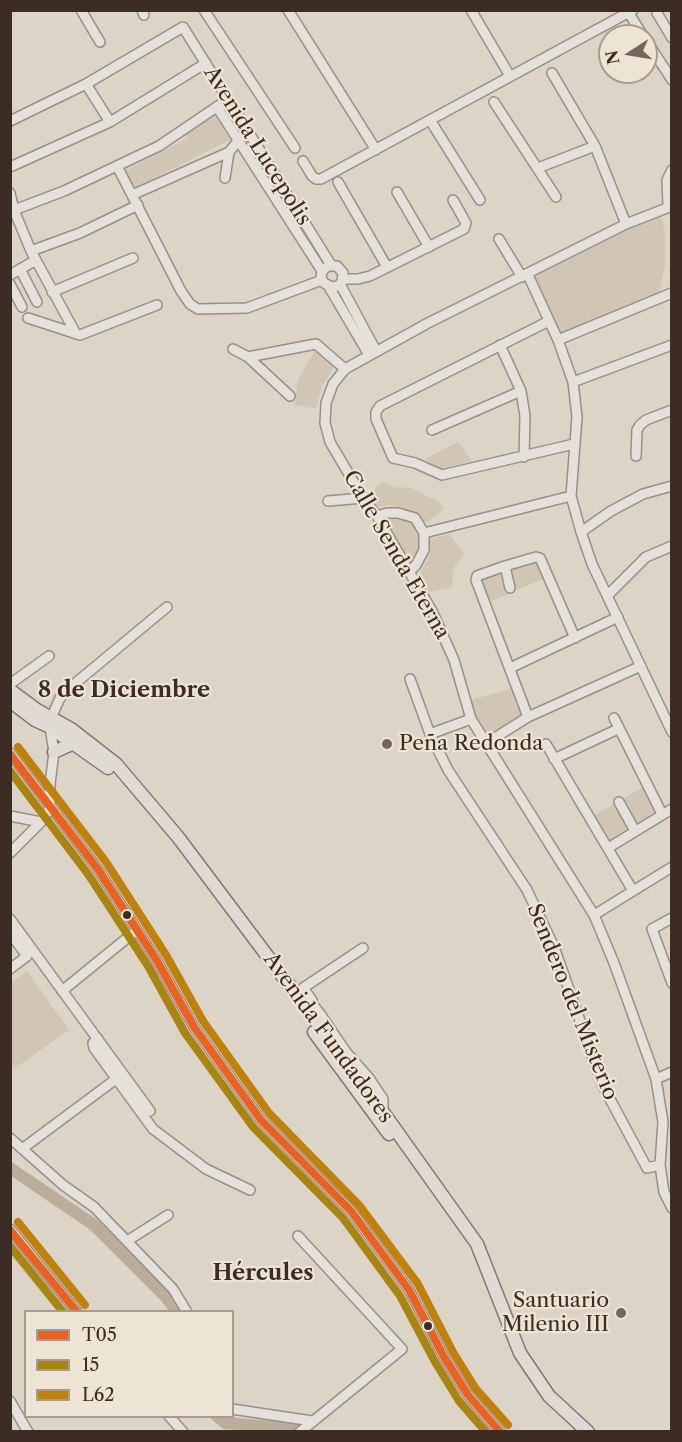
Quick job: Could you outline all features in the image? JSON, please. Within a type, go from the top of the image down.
[{"type":"main road","name":"Avenida Fundadores","points":[[10,690],[74,743],[111,770],[130,789],[172,841],[376,1116],[470,1248],[512,1357],[543,1401],[577,1431]]},
{"type":"main road","name":"Avenida Fundadores","points":[[10,701],[35,720],[51,722],[71,729],[116,764],[178,837],[383,1112],[477,1244],[520,1353],[549,1396],[588,1431]]},
{"type":"main road","points":[[54,752],[74,743]]},
{"type":"street","points":[[81,10],[100,42]]},
{"type":"street","points":[[204,10],[295,148]]},
{"type":"street","points":[[288,10],[376,150]]},
{"type":"street","points":[[471,10],[510,76]]},
{"type":"street","points":[[303,160],[312,176],[321,179],[630,11]]},
{"type":"street","points":[[657,13],[672,38]]},
{"type":"street","name":"Avenida Lucepolis","points":[[86,84],[183,27],[331,265],[340,268],[343,273],[342,281],[348,310]]},
{"type":"street","points":[[658,58],[672,80]]},
{"type":"street","points":[[10,167],[110,122],[206,63]]},
{"type":"street","points":[[552,73],[595,146],[626,224]]},
{"type":"street","points":[[10,121],[86,84],[110,122]]},
{"type":"street","points":[[14,210],[64,191],[159,146],[228,99]]},
{"type":"street","points":[[494,102],[556,197]]},
{"type":"street","name":"Avenida Lucepolis","points":[[217,107],[324,280],[348,310],[373,353]]},
{"type":"street","points":[[430,120],[480,200]]},
{"type":"street","points":[[132,195],[229,152],[247,129]]},
{"type":"street","points":[[538,168],[595,146]]},
{"type":"street","points":[[225,178],[229,152]]},
{"type":"street","points":[[117,166],[181,291],[190,304],[198,309],[247,308],[324,280]]},
{"type":"street","points":[[670,206],[667,180],[672,170]]},
{"type":"street","points":[[339,182],[387,267]]},
{"type":"street","points":[[397,192],[429,247]]},
{"type":"street","points":[[10,193],[14,210],[33,255],[76,334]]},
{"type":"street","points":[[324,280],[335,287],[342,281],[358,279],[429,247],[466,226],[453,200]]},
{"type":"street","points":[[10,275],[20,269],[33,255],[138,205]]},
{"type":"street","name":"Calle Senda Eterna","points":[[670,206],[626,224],[345,369],[333,384],[326,403],[325,423],[330,442],[363,498],[377,516],[433,613],[454,660],[471,719],[594,915],[643,1038],[667,1120],[660,1165],[664,1192],[672,1208]]},
{"type":"street","points":[[499,239],[525,276],[549,321],[573,382],[577,417],[571,496],[581,532],[592,564],[672,732]]},
{"type":"street","points":[[52,292],[133,258]]},
{"type":"street","points":[[324,280],[326,267],[331,265]]},
{"type":"street","points":[[20,269],[37,302]]},
{"type":"street","points":[[10,284],[22,307]]},
{"type":"street","points":[[558,340],[672,293]]},
{"type":"street","points":[[28,318],[76,334],[86,334],[157,305]]},
{"type":"street","points":[[549,321],[380,406],[376,412],[376,419],[393,458],[416,464],[442,475],[574,444]]},
{"type":"street","points":[[248,357],[316,344],[345,369]]},
{"type":"street","points":[[500,345],[521,391],[525,416],[524,456]]},
{"type":"street","points":[[573,382],[672,345]]},
{"type":"street","points":[[233,349],[248,357],[290,396]]},
{"type":"street","points":[[432,430],[521,391]]},
{"type":"street","points":[[636,456],[637,430],[640,425],[646,420],[672,410]]},
{"type":"street","points":[[581,532],[611,511],[643,494],[672,486]]},
{"type":"street","points":[[424,533],[571,496]]},
{"type":"street","points":[[328,501],[363,498]]},
{"type":"street","points":[[377,516],[398,513],[415,518],[424,533],[424,550],[410,571]]},
{"type":"street","points":[[608,595],[646,557],[672,546]]},
{"type":"street","points":[[528,717],[476,578],[480,573],[536,557],[541,559],[575,638]]},
{"type":"street","points":[[505,566],[510,588]]},
{"type":"street","points":[[10,853],[41,822],[50,808],[54,752],[51,722],[60,698],[167,607]]},
{"type":"street","points":[[510,668],[618,617]]},
{"type":"street","points":[[10,684],[49,656]]},
{"type":"street","points":[[485,744],[528,717],[641,666]]},
{"type":"street","name":"Sendero del Misterio","points":[[410,679],[430,734],[448,770],[526,890],[554,947],[603,1086],[647,1168],[660,1165]]},
{"type":"street","points":[[614,718],[662,814]]},
{"type":"street","points":[[430,734],[471,719]]},
{"type":"street","points":[[554,759],[618,729]]},
{"type":"street","points":[[546,744],[633,891]]},
{"type":"street","points":[[10,753],[97,868],[137,930],[194,1027],[261,1120],[351,1211],[409,1290],[444,1357],[468,1395],[500,1431]]},
{"type":"street","points":[[619,802],[635,831]]},
{"type":"street","points":[[608,848],[672,809]]},
{"type":"street","points":[[10,816],[41,822]]},
{"type":"street","points":[[594,915],[672,867]]},
{"type":"street","points":[[672,918],[652,929],[672,983]]},
{"type":"street","points":[[10,919],[150,1111]]},
{"type":"street","points":[[62,991],[137,930]]},
{"type":"street","points":[[10,933],[27,956],[10,969]]},
{"type":"street","points":[[363,948],[303,988],[346,1052],[369,1078],[383,1099],[383,1112]]},
{"type":"street","points":[[297,995],[310,1001],[321,1015]]},
{"type":"street","points":[[98,1039],[93,1046],[153,1130],[206,1169],[250,1190]]},
{"type":"street","points":[[656,1079],[672,1072]]},
{"type":"street","points":[[22,1149],[117,1079]]},
{"type":"street","points":[[10,1138],[63,1185],[94,1207],[173,1289],[186,1310]]},
{"type":"street","points":[[127,1241],[168,1215]]},
{"type":"street","points":[[10,1229],[76,1310]]},
{"type":"street","points":[[298,1236],[402,1349],[300,1431]]},
{"type":"street","points":[[10,1401],[28,1431]]},
{"type":"street","points":[[234,1409],[312,1421]]},
{"type":"street","points":[[171,1418],[183,1431]]},
{"type":"shaded area","points":[[225,106],[283,194],[324,263],[320,265],[222,108]]},
{"type":"shaded area","points":[[214,115],[230,140],[134,188],[124,171],[188,138],[186,133]]},
{"type":"shaded area","points":[[660,209],[665,235],[665,266],[658,297],[558,340],[528,275]]},
{"type":"shaded area","points":[[315,350],[334,367],[322,386],[316,408],[294,405],[298,380]]},
{"type":"shaded area","points":[[458,442],[472,461],[440,469],[425,459]]},
{"type":"shaded area","points":[[382,482],[395,487],[410,488],[442,504],[444,509],[424,524],[416,514],[403,508],[388,505],[378,507],[369,495]]},
{"type":"shaded area","points":[[377,516],[415,518],[424,533],[424,550],[410,571]]},
{"type":"shaded area","points":[[449,534],[464,554],[453,569],[452,587],[429,592],[419,575],[429,556],[429,539]]},
{"type":"shaded area","points":[[536,557],[547,577],[485,604],[477,575]]},
{"type":"shaded area","points":[[516,687],[528,717],[485,744],[465,702]]},
{"type":"shaded area","points":[[645,786],[659,814],[610,845],[593,816]]},
{"type":"shaded area","points":[[27,971],[69,1030],[11,1071],[11,983]]},
{"type":"shaded area","points":[[10,1240],[71,1310],[56,1310],[11,1256]]},
{"type":"waterway","points":[[10,1168],[94,1225],[166,1297],[176,1310]]},
{"type":"waterway","points":[[219,1418],[225,1423],[296,1429]]},
{"type":"transit line","name":"L62","points":[[18,747],[106,862],[166,955],[203,1021],[269,1113],[359,1205],[418,1284],[453,1352],[476,1389],[508,1425]]},
{"type":"transit line","name":"T05","points":[[10,754],[97,868],[157,961],[194,1027],[261,1120],[351,1211],[409,1290],[444,1357],[468,1395],[500,1432]]},
{"type":"transit line","name":"15","points":[[10,771],[88,874],[148,966],[185,1033],[253,1127],[343,1218],[400,1296],[435,1362],[459,1401],[486,1432]]},
{"type":"transit line","name":"L62","points":[[18,1222],[85,1305]]},
{"type":"transit line","name":"T05","points":[[10,1230],[75,1310]]},
{"type":"transit line","name":"15","points":[[10,1246],[61,1310]]},
{"type":"place","name":"Peña Redonda","points":[[387,744]]},
{"type":"place","name":"Santuario Milenio III","points":[[621,1313]]},
{"type":"district","name":"8 de Diciembre","points":[[124,691]]},
{"type":"district","name":"Hércules","points":[[263,1274]]}]
